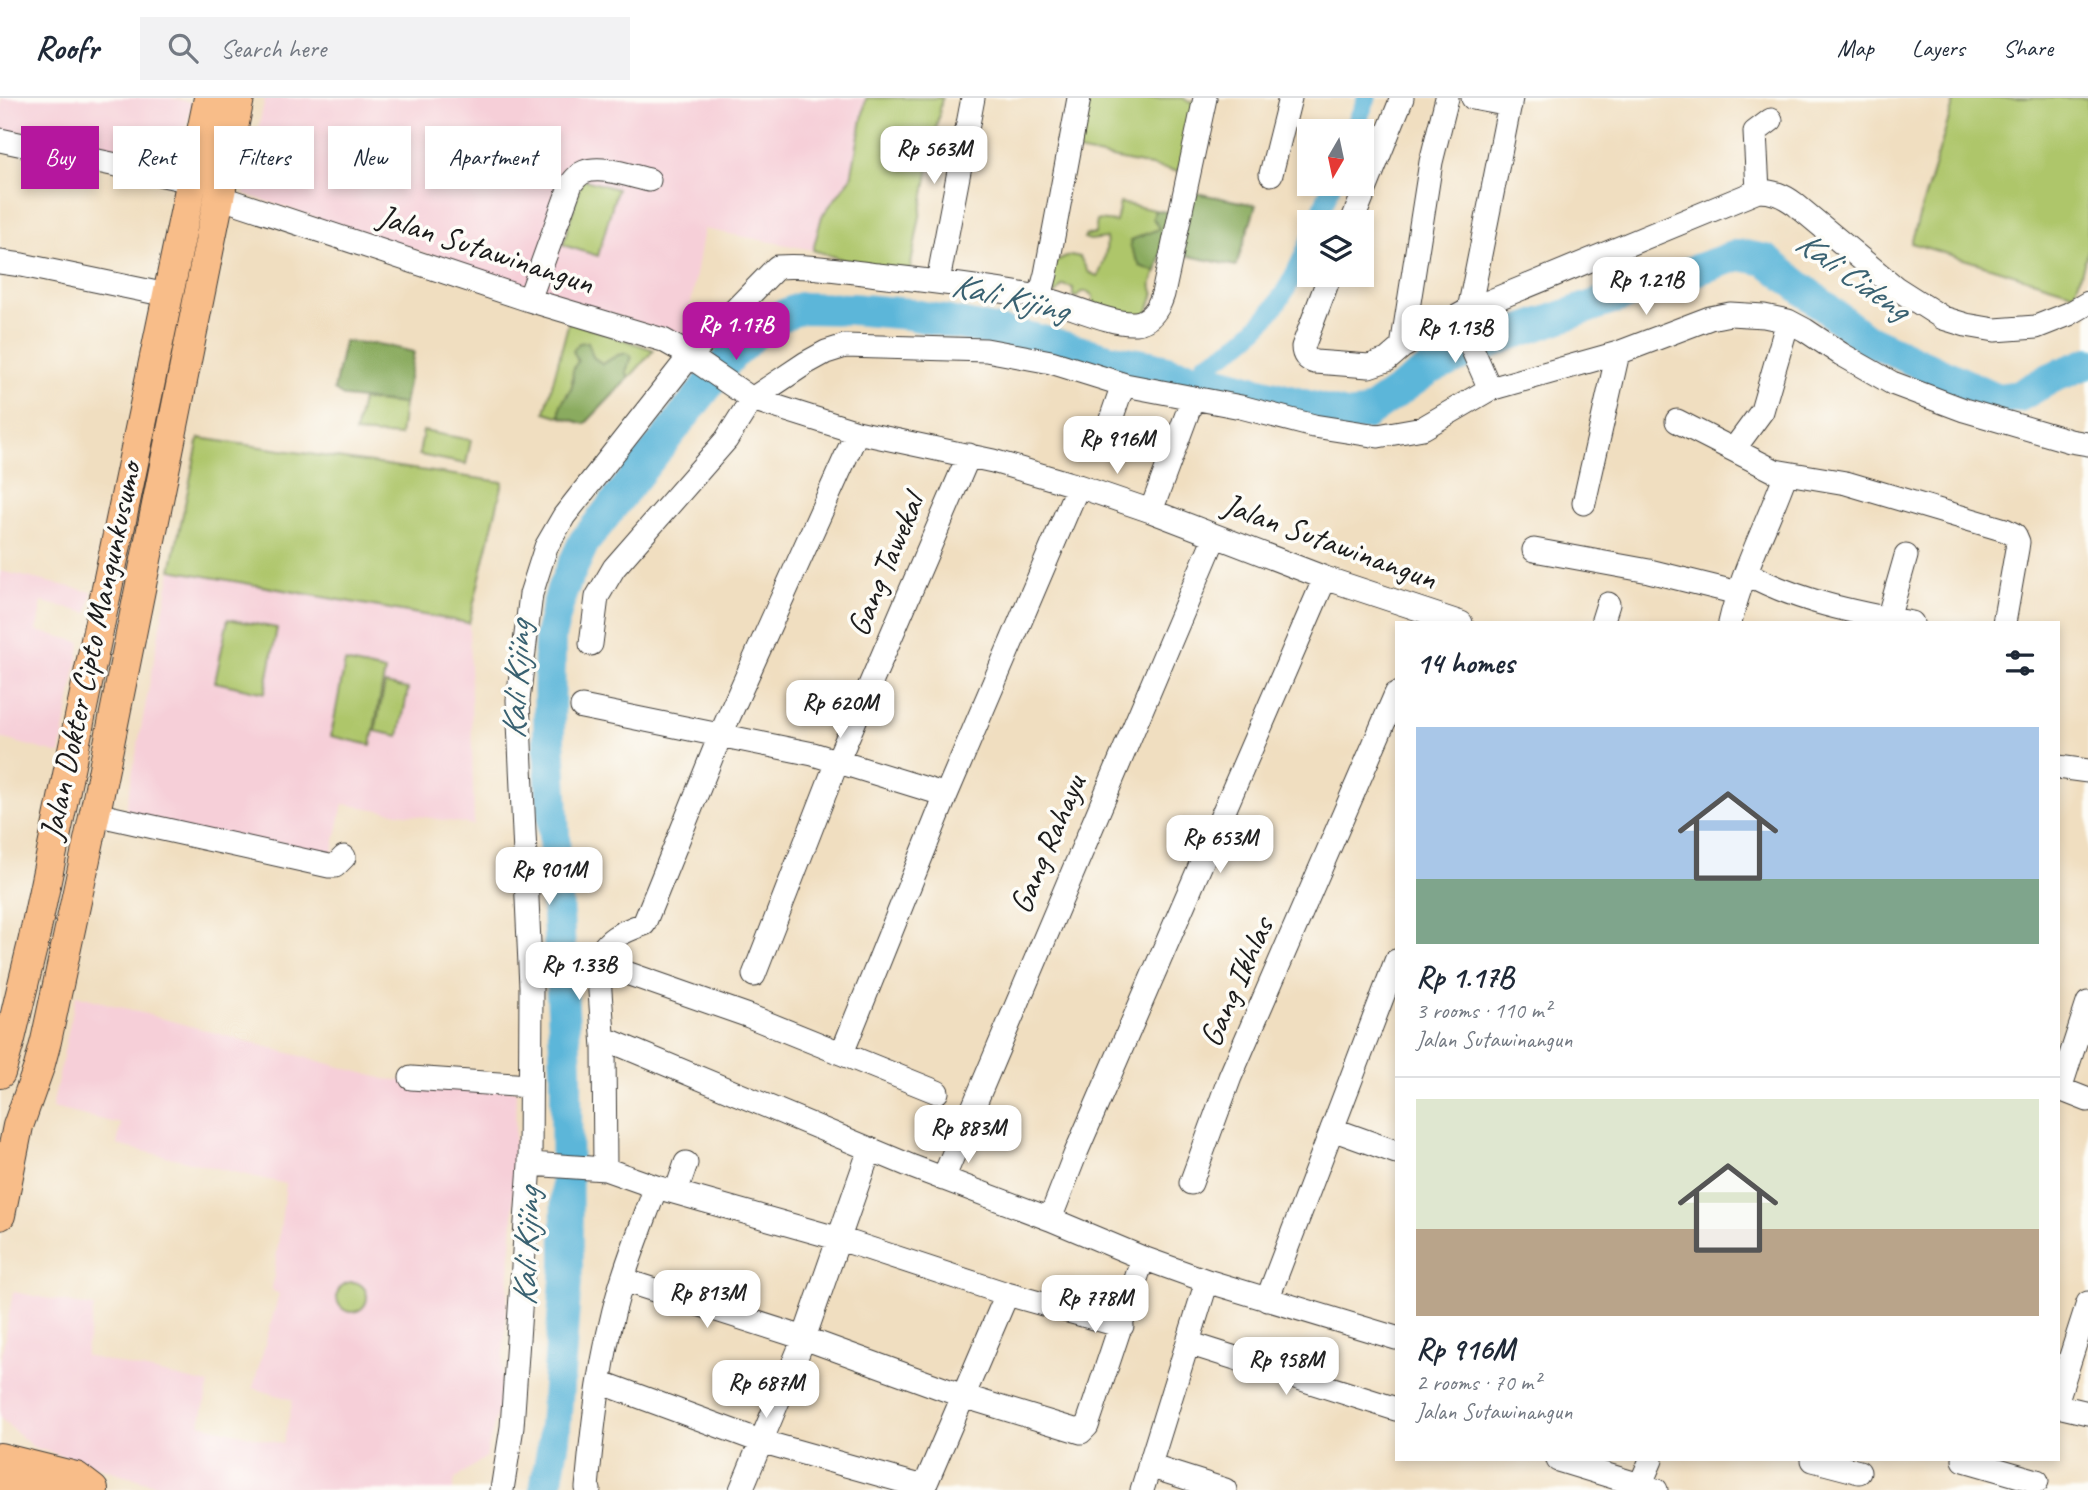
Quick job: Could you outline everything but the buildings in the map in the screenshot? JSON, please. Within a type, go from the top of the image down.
[{"type":"main road","name":"Jalan Dokter Cipto Mangunkusumo","points":[[200,140],[209,98]]},
{"type":"main road","name":"Jalan Dokter Cipto Mangunkusumo","points":[[0,1215],[18,1126],[39,1067],[95,814],[239,98]]},
{"type":"main road","name":"Jalan Dokter Cipto Mangunkusumo","points":[[2,1063],[10,1004],[149,386],[189,189]]},
{"type":"main road","points":[[158,342],[189,348]]},
{"type":"main road","points":[[149,386],[180,392]]},
{"type":"main road","points":[[2,1063],[39,1067]]},
{"type":"main road","points":[[4,1461],[57,1490]]},
{"type":"main road","points":[[4,1461],[76,1477],[93,1490]]},
{"type":"street","points":[[938,281],[973,98]]},
{"type":"street","points":[[1040,297],[1079,98]]},
{"type":"street","points":[[502,1490],[512,1427],[531,1165],[531,987],[518,700],[531,594],[546,547],[564,516],[777,267],[800,265],[938,281],[1040,297],[1123,322],[1142,322],[1156,311],[1163,294],[1205,98]]},
{"type":"street","points":[[1271,174],[1290,98]]},
{"type":"street","points":[[1357,210],[1402,98]]},
{"type":"street","points":[[1402,347],[1432,162],[1447,98]]},
{"type":"street","points":[[1473,98],[1511,101],[1469,310],[1467,337],[1487,383]]},
{"type":"street","points":[[1758,191],[1755,132],[1771,120]]},
{"type":"street","points":[[0,139],[113,164]]},
{"type":"street","points":[[529,300],[571,184],[576,178],[585,172],[601,171],[618,172],[649,180]]},
{"type":"street","points":[[1326,287],[1303,346],[1307,358],[1315,362],[1369,366],[1387,360],[1402,347],[1469,310],[1758,191],[1769,191],[1784,196],[1896,288],[1943,318],[1996,330],[2035,327],[2069,314],[2088,303]]},
{"type":"street","name":"Jalan Sutawinangun","points":[[219,197],[529,300],[663,340],[748,397],[857,432],[969,455],[1078,486],[1151,511],[1430,618],[1449,621]]},
{"type":"street","points":[[0,262],[167,295]]},
{"type":"street","points":[[591,644],[597,597],[614,568],[726,440],[748,397],[826,352],[845,346],[986,350],[1051,362],[1125,385],[1241,407],[1314,426],[1378,436],[1423,428],[1487,383],[1618,352],[1720,315],[1764,316],[1788,321],[1892,383],[1964,410],[2088,444]]},
{"type":"street","points":[[1734,449],[1762,411],[1788,321]]},
{"type":"street","points":[[1584,503],[1618,352]]},
{"type":"street","points":[[1108,428],[1125,385]]},
{"type":"street","points":[[1151,511],[1194,398]]},
{"type":"street","points":[[1677,421],[1775,471],[1846,483],[1963,516],[2015,535],[2018,542],[2004,621]]},
{"type":"street","points":[[600,1169],[604,1048],[603,953],[628,930],[644,923],[720,736],[857,432]]},
{"type":"street","name":"Gang Tawekal","points":[[754,975],[837,762],[969,455]]},
{"type":"street","points":[[1731,621],[1742,583],[1786,473]]},
{"type":"street","points":[[842,1053],[946,794],[1078,486]]},
{"type":"street","name":"Gang Rahayu","points":[[943,1179],[1215,536]]},
{"type":"street","points":[[1534,550],[1649,571],[1742,583],[1900,621]]},
{"type":"street","points":[[1888,619],[1906,556]]},
{"type":"street","points":[[1050,1219],[1075,1155],[1325,578]]},
{"type":"street","name":"Gang Ikhlas","points":[[1191,1183],[1230,1077],[1395,696]]},
{"type":"street","points":[[582,706],[813,754],[946,794]]},
{"type":"street","points":[[2060,772],[2088,771]]},
{"type":"street","points":[[95,814],[329,866],[335,866],[344,857]]},
{"type":"street","points":[[603,953],[691,994],[937,1092]]},
{"type":"street","points":[[1267,1300],[1395,964]]},
{"type":"street","points":[[2060,1089],[2088,1003]]},
{"type":"street","points":[[613,1042],[943,1179],[1050,1219],[1143,1258],[1267,1300],[1395,1338]]},
{"type":"street","points":[[411,1078],[529,1086]]},
{"type":"street","points":[[2060,1092],[2088,1100]]},
{"type":"street","points":[[1332,1129],[1395,1152]]},
{"type":"street","points":[[741,1490],[804,1338],[870,1149]]},
{"type":"street","points":[[589,1490],[592,1431],[606,1345],[623,1280],[666,1189],[686,1163]]},
{"type":"street","points":[[531,1165],[600,1169],[840,1239],[1007,1294],[1122,1326]]},
{"type":"street","points":[[623,1280],[804,1338],[963,1396],[1081,1432],[1087,1426],[1143,1258]]},
{"type":"street","points":[[1142,1490],[1207,1281]]},
{"type":"street","points":[[600,1382],[760,1441],[923,1488],[1007,1294]]},
{"type":"street","points":[[2060,1391],[2088,1303]]},
{"type":"street","points":[[1188,1343],[1395,1409]]},
{"type":"street","points":[[2060,1406],[2088,1413]]},
{"type":"street","points":[[1561,1461],[1644,1488],[1651,1461]]},
{"type":"street","points":[[1968,1461],[2038,1477]]},
{"type":"street","points":[[1826,1462],[1859,1472]]},
{"type":"street","points":[[1149,1466],[1225,1490]]},
{"type":"shaded area","points":[[2,98],[171,98],[192,102],[187,126],[113,126],[113,160],[99,157],[99,126],[21,126],[21,141],[0,137]]},
{"type":"shaded area","points":[[265,98],[866,98],[851,178],[822,216],[813,250],[704,229],[685,338],[244,194],[245,189],[314,189],[314,126],[259,126]]},
{"type":"shaded area","points":[[171,570],[469,623],[474,825],[343,804],[330,863],[124,818]]},
{"type":"shaded area","points":[[0,571],[92,592],[88,613],[42,602],[37,631],[81,642],[60,754],[0,738]]},
{"type":"shaded area","points":[[76,995],[385,1079],[516,1090],[513,1219],[500,1401],[486,1457],[455,1479],[453,1490],[173,1490],[33,1447],[0,1418],[0,1363],[13,1292],[94,1307],[85,1356],[209,1384],[200,1424],[283,1444],[293,1400],[253,1388],[279,1294],[272,1290],[286,1184],[117,1145],[121,1124],[52,1108]]},
{"type":"green space","points":[[866,98],[942,98],[910,270],[850,262],[813,250],[822,216],[851,178]]},
{"type":"green space","points":[[1083,98],[1183,98],[1190,102],[1196,100],[1180,172],[1073,150]]},
{"type":"green space","points":[[1955,98],[2088,98],[2088,251],[2075,293],[1911,243]]},
{"type":"green space","points":[[582,179],[617,189],[598,256],[563,245]]},
{"type":"green space","points":[[1191,192],[1256,205],[1236,266],[1179,254]]},
{"type":"green space","points":[[1120,203],[1155,210],[1154,218],[1160,229],[1142,235],[1134,252],[1140,266],[1157,272],[1152,282],[1154,293],[1147,315],[1098,310],[1093,296],[1088,292],[1081,292],[1077,297],[1073,297],[1073,288],[1063,285],[1055,295],[1047,285],[1055,262],[1071,255],[1080,257],[1088,272],[1097,276],[1105,258],[1106,238],[1084,238],[1086,235],[1095,234],[1097,220],[1116,222]]},
{"type":"green space","points":[[1155,210],[1172,213],[1157,272],[1140,266],[1130,246],[1131,240],[1159,229],[1153,218]]},
{"type":"green space","points":[[569,321],[654,350],[629,378],[626,371],[628,363],[618,355],[603,364],[593,357],[588,342],[576,357],[578,361],[572,386],[561,404],[561,417],[545,412]]},
{"type":"green space","points":[[344,341],[384,345],[414,352],[404,404],[345,397],[334,390]]},
{"type":"green space","points":[[588,342],[593,357],[602,364],[618,355],[627,353],[632,357],[626,371],[629,378],[585,424],[561,417],[560,408],[571,389],[573,369],[578,361],[573,351],[579,343]]},
{"type":"green space","points":[[362,400],[404,404],[400,436],[355,433]]},
{"type":"green space","points":[[423,431],[471,440],[466,464],[419,455]]},
{"type":"green space","points":[[199,438],[503,482],[469,623],[171,570]]},
{"type":"green space","points":[[228,619],[277,628],[265,693],[215,682]]},
{"type":"green space","points":[[345,662],[385,671],[371,745],[331,736]]},
{"type":"green space","points":[[385,684],[408,689],[399,736],[375,731]]},
{"type":"green space","points":[[352,1282],[362,1287],[367,1297],[362,1307],[352,1312],[342,1307],[337,1297],[342,1287]]},
{"type":"waterway","points":[[1358,119],[1367,98]]},
{"type":"waterway","points":[[1322,210],[1327,196]]},
{"type":"waterway","name":"Kali Kijing","points":[[545,1490],[554,1440],[567,1266],[566,1068],[549,740],[550,636],[562,590],[584,542],[731,356],[769,321],[801,308],[909,314],[1034,339],[1108,359],[1219,382],[1348,417],[1366,414],[1430,369],[1509,335],[1739,255],[1766,260],[1864,338],[1997,399],[2019,396],[2051,378],[2088,363]]},
{"type":"waterway","points":[[1205,364],[1224,354],[1256,328],[1281,297],[1297,269]]},
{"type":"water label","name":"Kali Cideng","points":[[1853,275]]}]
